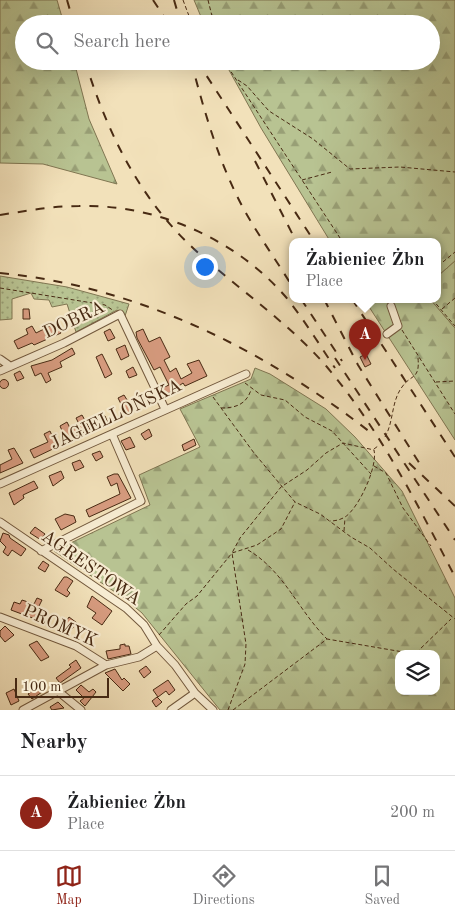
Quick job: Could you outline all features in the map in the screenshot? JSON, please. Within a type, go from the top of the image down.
[{"type":"street","points":[[387,334],[396,329],[398,324],[391,306]]},
{"type":"street","name":"DOBRA","points":[[0,371],[64,343],[120,314],[165,409]]},
{"type":"street","points":[[0,359],[10,366]]},
{"type":"street","name":"JAGIELLOŃSKA","points":[[0,484],[242,376]]},
{"type":"street","points":[[41,551],[141,501],[112,434]]},
{"type":"street","name":"AGRESTOWA","points":[[0,522],[126,608],[144,625],[155,643],[175,665],[195,692],[213,710]]},
{"type":"street","name":"PROMYK","points":[[0,617],[76,646],[106,666]]},
{"type":"street","points":[[23,710],[106,666],[139,657],[155,643]]},
{"type":"street","points":[[59,692],[81,710]]},
{"type":"street","points":[[171,710],[195,692]]},
{"type":"path","points":[[183,0],[189,15]]},
{"type":"path","points":[[208,0],[212,15]]},
{"type":"path","points":[[231,70],[340,238]]},
{"type":"path","points":[[238,80],[248,86],[268,111],[350,169],[400,167],[455,172]]},
{"type":"path","points":[[302,180],[332,172]]},
{"type":"path","points":[[441,264],[455,252]]},
{"type":"path","points":[[0,288],[105,305],[120,314]]},
{"type":"path","points":[[442,310],[455,298]]},
{"type":"path","points":[[436,303],[455,326]]},
{"type":"path","points":[[398,324],[455,414]]},
{"type":"path","points":[[385,437],[403,385],[416,376],[419,368],[418,358]]},
{"type":"path","points":[[242,376],[251,390],[262,395],[285,400],[305,417],[332,431],[371,474]]},
{"type":"path","points":[[434,382],[455,381]]},
{"type":"path","points":[[209,390],[220,408],[281,488],[295,502],[330,521],[370,548],[454,618],[417,652],[409,653],[327,639],[311,623],[285,582],[264,559],[247,549]]},
{"type":"path","points":[[220,408],[232,408],[240,405],[246,400],[251,390]]},
{"type":"path","points":[[155,643],[186,604],[197,596],[232,553],[246,531],[281,488],[307,470],[326,453],[343,443],[374,450]]},
{"type":"path","points":[[344,532],[345,517],[368,485],[374,465],[374,450],[378,446]]},
{"type":"path","points":[[374,465],[386,473],[396,490],[403,508],[431,546]]},
{"type":"path","points":[[232,553],[247,549],[271,537],[281,529],[295,502]]},
{"type":"path","points":[[330,521],[345,517]]},
{"type":"path","points":[[228,710],[245,664],[246,644],[232,553]]},
{"type":"path","points":[[233,710],[327,639]]},
{"type":"green space","points":[[0,0],[57,0],[61,15],[15,15],[15,70],[76,70],[89,119],[117,184],[43,164],[0,163]]},
{"type":"green space","points":[[194,0],[455,0],[455,261],[441,273],[441,238],[328,238],[261,128],[229,70],[440,70],[440,15],[200,15]]},
{"type":"green space","points":[[455,261],[455,328],[433,303],[441,303],[441,273]]},
{"type":"green space","points":[[0,276],[67,287],[129,304],[125,316],[117,310],[76,332],[67,304],[52,307],[49,300],[34,299],[31,293],[12,299],[12,319],[0,320]]},
{"type":"green space","points":[[367,303],[433,303],[455,328],[455,440]]},
{"type":"green space","points":[[255,368],[270,374],[326,409],[355,437],[402,491],[455,598],[455,710],[220,710],[142,613],[124,598],[54,551],[150,505],[139,475],[200,447],[180,409],[251,379]]},
{"type":"building","points":[[23,309],[29,309],[30,319],[23,319]]},
{"type":"building","points":[[56,323],[61,333],[34,345],[32,343],[18,349],[14,341],[28,334],[26,329],[32,326],[36,333]]},
{"type":"building","points":[[110,329],[115,338],[108,341],[104,332]]},
{"type":"building","points":[[143,329],[149,342],[160,337],[170,357],[164,360],[170,372],[176,368],[181,379],[192,373],[187,364],[199,360],[207,376],[185,386],[183,383],[166,395],[162,388],[169,385],[160,367],[154,370],[137,338],[136,332]]},
{"type":"building","points":[[125,345],[129,356],[121,360],[116,349]]},
{"type":"building","points":[[72,348],[75,354],[60,362],[62,367],[48,373],[51,380],[46,383],[41,373],[35,376],[31,366],[52,360]]},
{"type":"building","points":[[102,354],[112,374],[105,378],[96,357]]},
{"type":"building","points":[[366,354],[371,364],[365,367],[360,357]]},
{"type":"building","points":[[133,367],[137,375],[129,378],[126,371]]},
{"type":"building","points":[[20,371],[24,378],[17,381],[14,374]]},
{"type":"building","points":[[4,379],[9,384],[4,389],[-1,384]]},
{"type":"building","points":[[124,395],[134,411],[126,414],[118,398]]},
{"type":"building","points":[[146,395],[150,403],[142,407],[139,400]]},
{"type":"building","points":[[82,415],[91,431],[84,434],[83,431],[67,442],[60,426],[67,422],[71,430],[80,426],[76,418]]},
{"type":"building","points":[[105,416],[108,423],[100,426],[97,419]]},
{"type":"building","points":[[149,429],[152,436],[145,440],[141,434]]},
{"type":"building","points":[[50,431],[57,447],[34,458],[30,450],[48,442],[44,434]]},
{"type":"building","points":[[130,437],[135,447],[126,450],[121,441]]},
{"type":"building","points":[[194,439],[196,445],[184,451],[182,445]]},
{"type":"building","points":[[14,448],[23,463],[0,473],[0,465],[12,459],[8,450]]},
{"type":"building","points":[[100,451],[103,457],[96,461],[92,454]]},
{"type":"building","points":[[80,460],[84,467],[75,471],[72,463]]},
{"type":"building","points":[[61,471],[64,478],[53,486],[49,476]]},
{"type":"building","points":[[118,474],[131,498],[89,517],[86,510],[120,494],[117,483],[111,486],[107,477]]},
{"type":"building","points":[[34,481],[38,488],[23,495],[24,498],[14,505],[9,493]]},
{"type":"building","points":[[65,514],[74,516],[76,522],[61,530],[55,519]]},
{"type":"building","points":[[35,527],[45,534],[41,540],[30,533]]},
{"type":"building","points":[[3,533],[9,535],[10,538],[26,549],[21,556],[12,550],[8,556],[3,552],[6,547],[0,541]]},
{"type":"building","points":[[43,561],[49,565],[45,572],[38,568]]},
{"type":"building","points":[[64,577],[73,581],[67,590],[70,593],[67,597],[55,590]]},
{"type":"building","points":[[92,596],[112,611],[102,625],[92,618],[96,613],[87,607]]},
{"type":"building","points":[[37,598],[42,600],[38,608],[42,609],[38,620],[11,610],[14,602],[20,604],[22,600],[34,604]]},
{"type":"building","points":[[69,617],[77,623],[70,631],[63,626]]},
{"type":"building","points":[[5,626],[14,635],[5,642],[0,636],[0,631]]},
{"type":"building","points":[[37,641],[49,657],[41,661],[29,645]]},
{"type":"building","points":[[125,644],[125,646],[129,646],[131,654],[108,659],[106,651],[120,649],[120,645]]},
{"type":"building","points":[[76,660],[81,668],[60,683],[56,678],[71,667],[69,665]]},
{"type":"building","points":[[146,666],[151,672],[144,678],[139,671]]},
{"type":"building","points":[[115,669],[122,680],[124,678],[130,684],[123,691],[105,673]]},
{"type":"building","points":[[168,680],[175,690],[169,695],[166,691],[158,697],[153,690]]},
{"type":"building","points":[[81,685],[89,692],[93,689],[96,692],[85,706],[80,701],[84,698],[76,690]]},
{"type":"building","points":[[38,687],[42,692],[32,699],[28,694]]},
{"type":"building","points":[[14,689],[19,701],[11,705],[6,693]]},
{"type":"building","points":[[157,697],[162,702],[156,707],[152,701]]},
{"type":"building","points":[[58,702],[64,708],[52,710],[50,707]]},
{"type":"railway","points":[[67,0],[71,15]]},
{"type":"railway","points":[[153,0],[163,15]]},
{"type":"railway","points":[[174,0],[178,15]]},
{"type":"railway","points":[[88,70],[115,138],[141,186],[174,229],[194,249],[296,335],[327,367],[381,442],[455,577]]},
{"type":"railway","points":[[194,70],[224,168],[252,223],[289,281]]},
{"type":"railway","points":[[203,70],[312,238]]},
{"type":"railway","points":[[255,161],[294,238]]},
{"type":"railway","points":[[0,215],[39,209],[79,206],[108,207],[165,218],[192,228],[242,257],[265,275],[289,301]]},
{"type":"railway","points":[[0,273],[51,280],[101,292],[149,307],[196,326],[286,374],[370,432]]},
{"type":"railway","points":[[291,303],[335,368]]},
{"type":"railway","points":[[304,303],[342,361]]},
{"type":"railway","points":[[326,303],[358,365],[423,469]]},
{"type":"railway","points":[[355,303],[455,457]]},
{"type":"railway","points":[[335,358],[455,540]]},
{"type":"railway","points":[[409,463],[455,506]]},
{"type":"place","name":"Żabieniec Żbn","points":[[365,360]]}]
